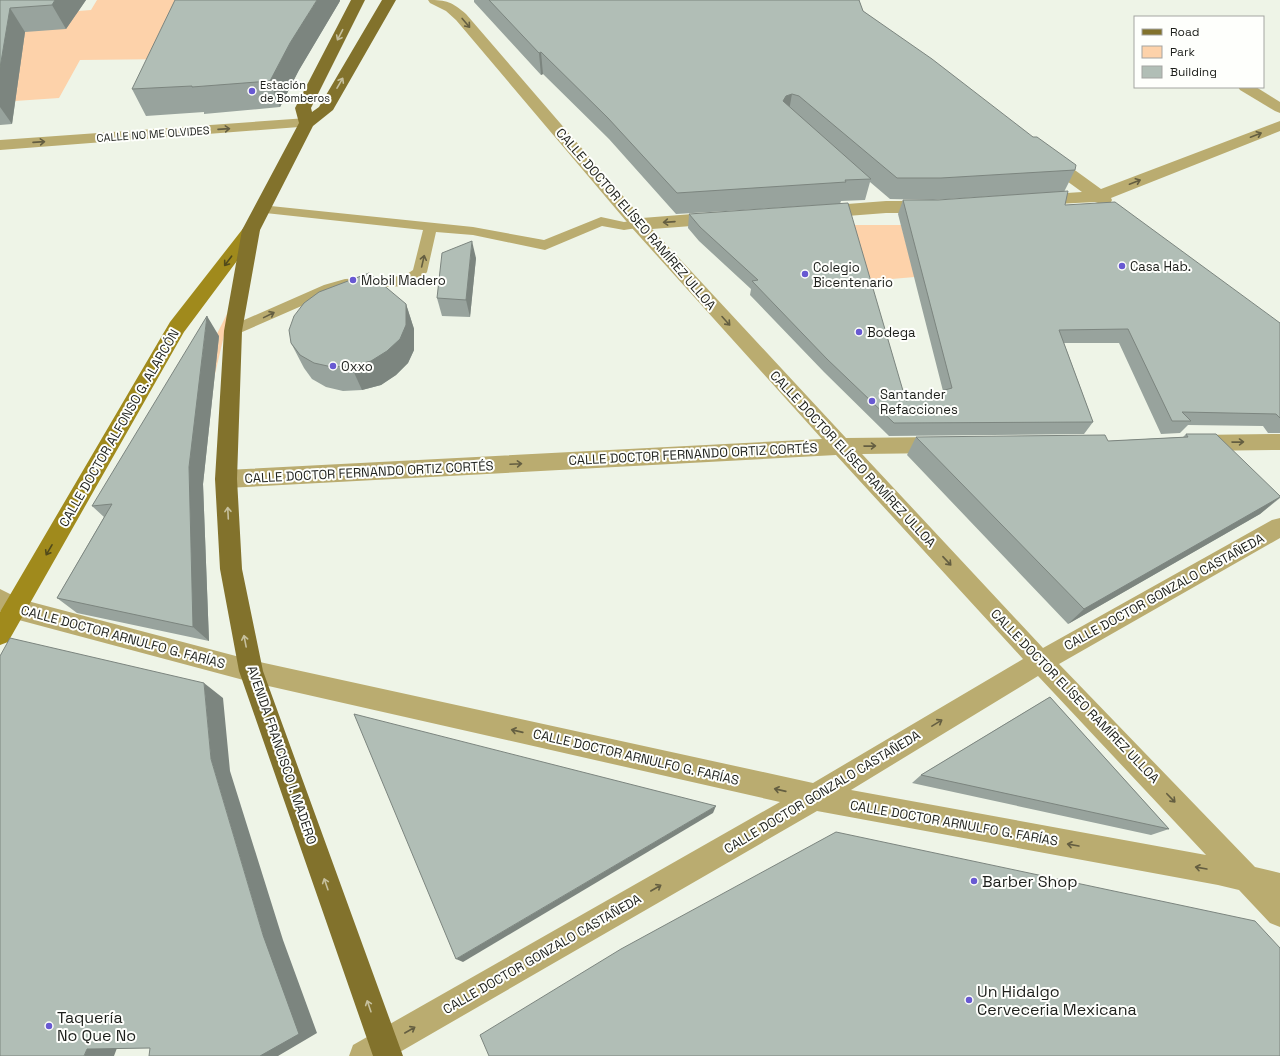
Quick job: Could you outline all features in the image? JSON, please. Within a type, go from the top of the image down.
[{"type":"main road","points":[[307,123],[303,108],[357,2],[387,4]]},
{"type":"main road","name":"AVENIDA FRANCISCO I. MADERO","points":[[378,1052],[251,671],[231,569],[226,479],[234,332],[251,230],[307,123],[324,110],[387,4]]},
{"type":"street","name":"CALLE DOCTOR ELÍSEO RAMÍREZ ULLOA","points":[[435,0],[451,8],[461,17],[638,224],[1041,662],[1280,913]]},
{"type":"street","points":[[1247,88],[1280,108]]},
{"type":"street","name":"CALLE NO ME OLVIDES","points":[[0,145],[307,123]]},
{"type":"street","points":[[1020,201],[1099,196],[1280,126]]},
{"type":"street","points":[[1035,150],[1118,210]]},
{"type":"street","points":[[872,195],[886,207]]},
{"type":"street","points":[[808,212],[886,207],[949,206]]},
{"type":"street","points":[[638,224],[731,218]]},
{"type":"street","name":"CALLE DOCTOR ALFONSO G. ALARCÓN","points":[[0,634],[8,604],[177,327],[251,230]]},
{"type":"street","points":[[1176,443],[1280,442]]},
{"type":"street","name":"CALLE DOCTOR FERNANDO ORTIZ CORTÉS","points":[[226,479],[841,446],[960,445]]},
{"type":"street","name":"CALLE DOCTOR GONZALO CASTAÑEDA","points":[[378,1052],[815,797],[1041,662],[1280,527]]},
{"type":"street","name":"CALLE DOCTOR ARNULFO G. FARÍAS","points":[[8,604],[251,671],[815,797],[1218,871],[1280,887]]},
{"type":"lane","points":[[261,209],[473,231],[545,245],[601,221],[624,226],[638,224]]},
{"type":"lane","points":[[234,332],[324,290],[345,284],[406,281],[415,277],[420,272],[430,227]]},
{"type":"green space","points":[[97,0],[199,0],[172,59],[80,60],[59,98],[15,101],[0,34],[78,11],[91,10]]},
{"type":"green space","points":[[847,225],[901,225],[915,277],[856,282]]},
{"type":"green space","points":[[227,314],[229,314],[215,374],[197,373]]},
{"type":"building","points":[[0,0],[55,0],[52,5],[10,8],[0,68]]},
{"type":"building","points":[[175,0],[317,0],[290,43],[270,81],[192,87],[132,89]]},
{"type":"building","points":[[489,0],[859,0],[863,11],[932,59],[1033,137],[1037,137],[1076,165],[1075,170],[941,178],[897,178],[799,96],[792,94],[786,96],[783,101],[871,179],[677,193],[608,118],[541,52],[539,53]]},
{"type":"building","points":[[1068,191],[1065,205],[1115,202],[1280,323],[1280,418],[1276,414],[1182,412],[1191,421],[1172,421],[1128,329],[1059,330],[1093,422],[894,423],[827,359],[752,281],[758,280],[700,227],[689,214],[848,203],[906,401],[952,388],[903,200],[938,200]]},
{"type":"building","points":[[472,241],[466,300],[437,298],[442,253]]},
{"type":"building","points":[[369,273],[406,304],[406,325],[400,339],[387,351],[371,361],[351,366],[332,367],[314,363],[300,355],[291,343],[289,330],[294,316],[304,303],[319,292]]},
{"type":"building","points":[[207,316],[189,467],[193,627],[57,598],[112,504],[92,506]]},
{"type":"building","points":[[1186,434],[1216,434],[1280,497],[1084,609],[916,437],[1105,435],[1108,441],[1188,437]]},
{"type":"building","points":[[10,638],[204,683],[211,759],[263,935],[299,1034],[260,1056],[149,1056],[150,1048],[87,1049],[84,1056],[0,1056],[0,656]]},
{"type":"building","points":[[1050,697],[1169,829],[921,775]]},
{"type":"building","points":[[354,714],[716,806],[456,959]]},
{"type":"building","points":[[836,832],[1255,921],[1280,948],[1280,1056],[489,1056],[480,1035],[621,949]]},
{"type":"place","name":"Estación de Bomberos","points":[[252,91]]},
{"type":"place","name":"Casa Hab.","points":[[1122,266]]},
{"type":"place","name":"Colegio Bicentenario","points":[[805,274]]},
{"type":"place","name":"Mobil Madero","points":[[353,280]]},
{"type":"place","name":"Bodega","points":[[859,332]]},
{"type":"place","name":"Oxxo","points":[[333,366]]},
{"type":"place","name":"Santander Refacciones","points":[[872,401]]},
{"type":"place","name":"Barber Shop","points":[[974,881]]},
{"type":"place","name":"Un Hidalgo Cerveceria Mexicana","points":[[969,1000]]},
{"type":"place","name":"Taquería No Que No","points":[[49,1026]]}]
